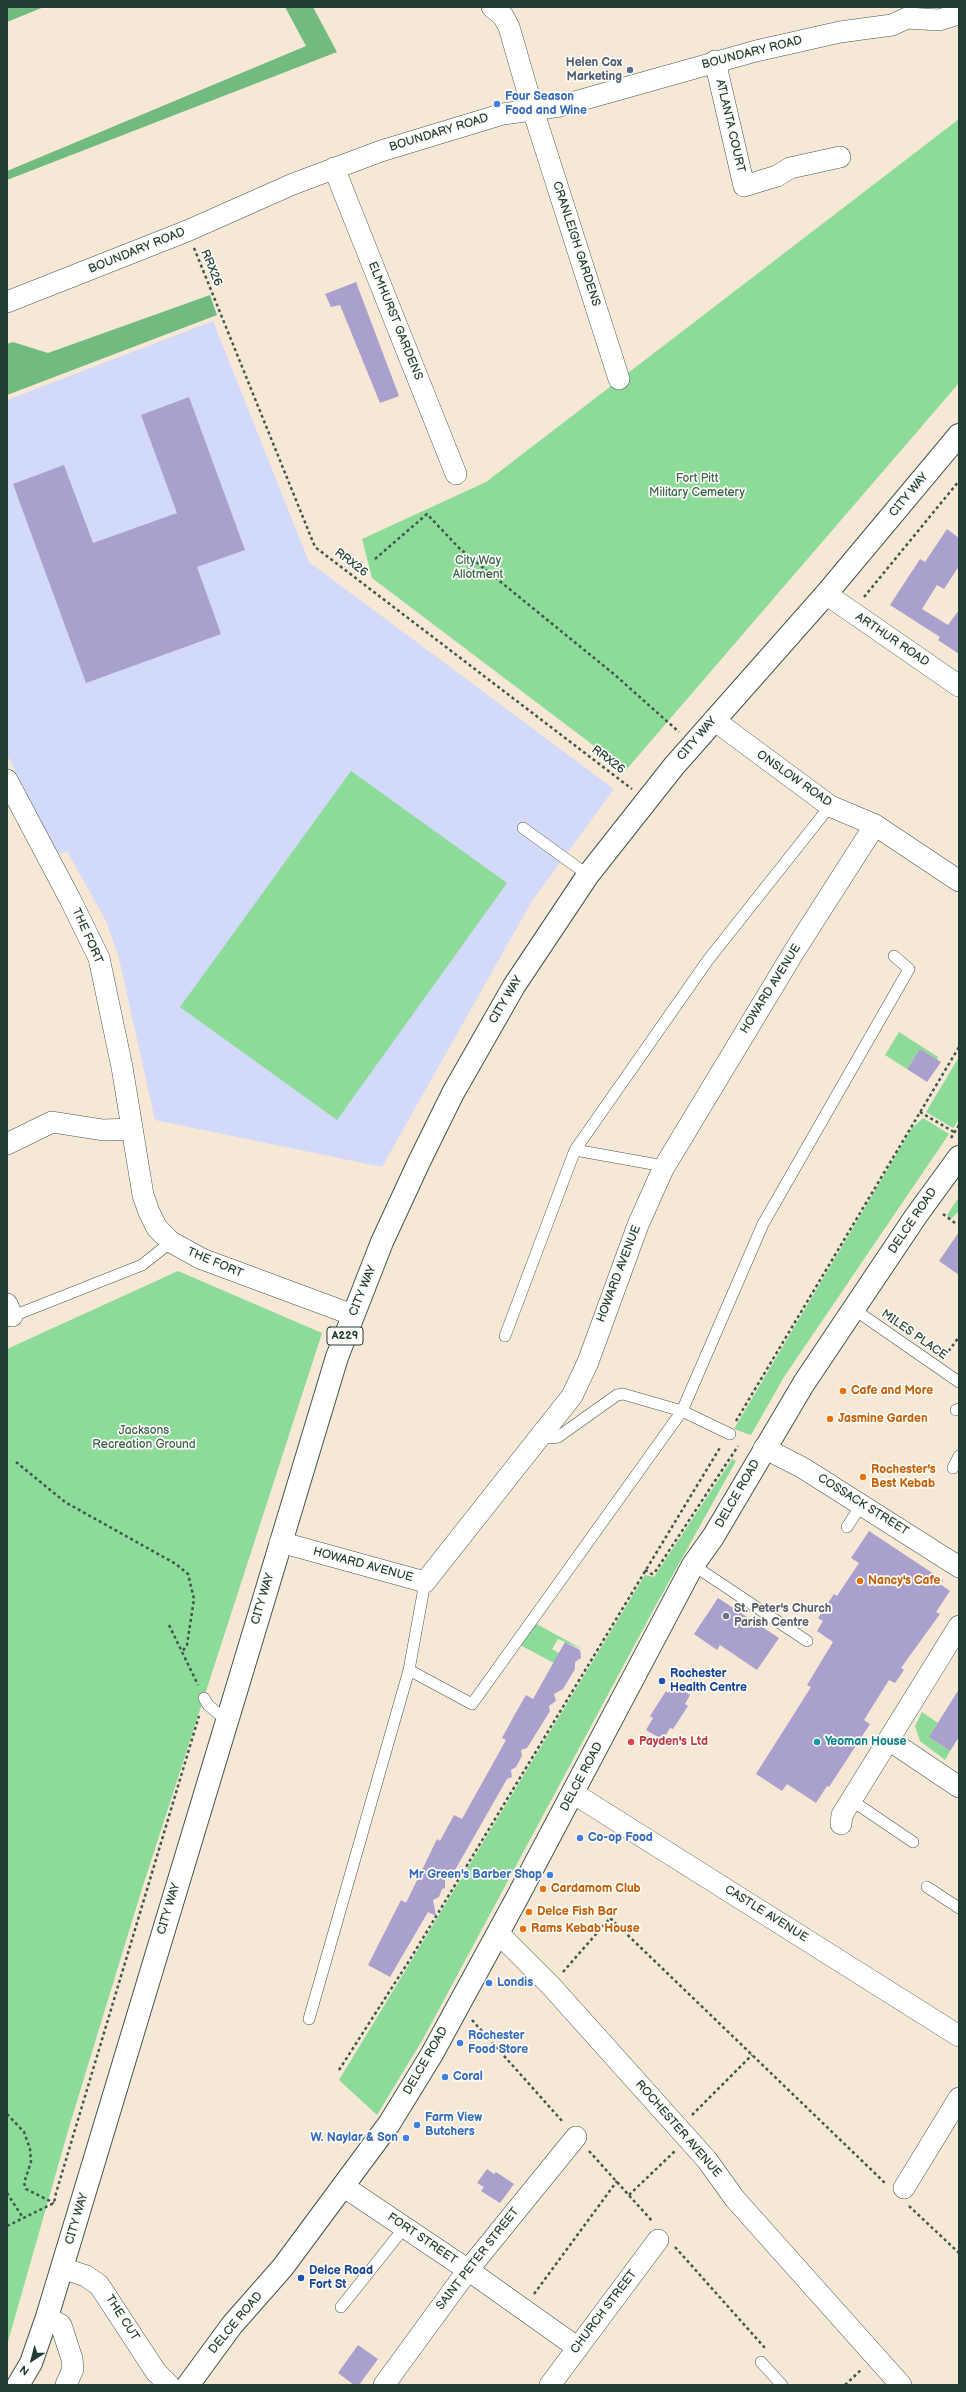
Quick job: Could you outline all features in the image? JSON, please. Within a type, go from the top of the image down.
[{"type":"main road","name":"CITY WAY","points":[[18,2385],[31,2363],[47,2317],[334,1364],[398,1208],[453,1093],[514,986],[588,875],[646,800],[693,744],[826,594],[959,435]]},
{"type":"main road","name":"DELCE ROAD","points":[[188,2385],[223,2336],[275,2278],[389,2124],[425,2066],[498,1932],[693,1565],[713,1537],[764,1448],[798,1393],[855,1310],[920,1210],[959,1158]]},
{"type":"street","name":"CRANLEIGH GARDENS","points":[[492,7],[508,23],[533,110],[619,379]]},
{"type":"street","name":"BOUNDARY ROAD","points":[[7,302],[187,232],[237,207],[381,151],[494,117],[560,106],[715,61],[806,39],[892,25],[914,12],[939,20],[959,14]]},
{"type":"street","name":"ATLANTA COURT","points":[[715,61],[744,186],[777,176],[790,168],[840,157]]},
{"type":"street","name":"ELMHURST GARDENS","points":[[334,168],[456,474]]},
{"type":"street","name":"ARTHUR ROAD","points":[[826,594],[959,686]]},
{"type":"street","name":"ONSLOW ROAD","points":[[714,720],[830,806],[875,825],[959,881]]},
{"type":"street","name":"THE FORT","points":[[7,780],[97,952],[108,998],[147,1208],[158,1228],[171,1242],[212,1264],[353,1315]]},
{"type":"street","name":"HOWARD AVENUE","points":[[280,1542],[425,1582],[544,1434],[578,1384],[638,1225],[664,1166],[795,950],[875,825]]},
{"type":"street","points":[[7,1144],[52,1122],[103,1130],[132,1129]]},
{"type":"street","name":"COSSACK STREET","points":[[764,1448],[788,1458],[959,1567]]},
{"type":"street","points":[[840,1824],[842,1815],[851,1800],[959,1626]]},
{"type":"street","points":[[889,1740],[959,1787]]},
{"type":"street","name":"CASTLE AVENUE","points":[[573,1793],[959,2036]]},
{"type":"street","name":"ROCHESTER AVENUE","points":[[498,1932],[551,1986],[683,2133],[714,2168],[735,2199],[901,2385]]},
{"type":"street","points":[[898,2191],[959,2098]]},
{"type":"street","name":"SAINT PETER STREET","points":[[384,2385],[468,2270],[576,2137]]},
{"type":"street","name":"FORT STREET","points":[[343,2186],[468,2270],[578,2348]]},
{"type":"street","name":"CHURCH STREET","points":[[550,2385],[664,2238]]},
{"type":"street","name":"THE CUT","points":[[62,2268],[86,2276],[99,2285],[156,2372],[169,2385]]},
{"type":"street","points":[[47,2317],[62,2325],[72,2359],[73,2369],[66,2385]]},
{"type":"lane","points":[[505,1336],[575,1150],[708,960],[830,806]]},
{"type":"lane","points":[[523,828],[588,875]]},
{"type":"lane","points":[[409,1670],[472,1704],[682,1411],[763,1224],[909,969],[894,956]]},
{"type":"lane","points":[[575,1150],[664,1166]]},
{"type":"lane","points":[[9,1313],[142,1265],[171,1242]]},
{"type":"lane","name":"MILES PLACE","points":[[855,1310],[959,1382]]},
{"type":"lane","points":[[544,1434],[552,1438],[559,1436],[622,1394],[682,1411],[729,1434]]},
{"type":"lane","points":[[953,1468],[959,1456]]},
{"type":"lane","points":[[847,1527],[861,1504]]},
{"type":"lane","points":[[693,1565],[807,1641]]},
{"type":"lane","points":[[309,2019],[409,1670],[425,1582]]},
{"type":"lane","points":[[204,1698],[208,1705],[226,1720]]},
{"type":"lane","points":[[851,1800],[913,1842]]},
{"type":"lane","points":[[927,1887],[959,1908]]},
{"type":"lane","points":[[341,2307],[404,2228]]},
{"type":"lane","points":[[761,2362],[782,2385]]},
{"type":"path","name":"RRX26","points":[[187,232],[315,547],[646,800]]},
{"type":"path","points":[[851,612],[959,481]]},
{"type":"path","points":[[375,559],[427,514],[459,548],[615,675],[693,744]]},
{"type":"path","points":[[339,2070],[409,1961],[645,1570],[729,1434],[959,1047]]},
{"type":"path","points":[[920,1112],[954,1133],[959,1125]]},
{"type":"path","points":[[942,1214],[953,1222],[959,1223]]},
{"type":"path","points":[[944,1358],[959,1337]]},
{"type":"path","points":[[645,1570],[652,1574],[655,1572],[738,1447],[741,1446]]},
{"type":"path","points":[[16,1462],[65,1502],[176,1564],[188,1574],[193,1585],[194,1599],[190,1634],[187,1645],[182,1652]]},
{"type":"path","points":[[54,2203],[204,1698],[169,1626]]},
{"type":"path","points":[[551,1986],[610,1918],[752,2055],[898,2191],[959,2253]]},
{"type":"path","points":[[458,2005],[629,2195],[664,2238],[767,2350],[761,2362]]},
{"type":"path","points":[[629,2195],[752,2055]]},
{"type":"path","points":[[7,2114],[24,2132],[30,2149],[31,2162],[24,2183],[26,2189],[54,2203]]},
{"type":"path","points":[[523,2308],[616,2181]]},
{"type":"path","points":[[7,2193],[23,2218]]},
{"type":"path","points":[[7,2226],[54,2203]]},
{"type":"shaded area","points":[[213,321],[309,562],[614,789],[532,901],[382,1167],[155,1120],[119,958],[106,921],[67,851],[58,855],[7,755],[7,400]]},
{"type":"green space","points":[[7,7],[44,7],[7,22]]},
{"type":"green space","points":[[285,7],[313,7],[337,52],[7,180],[7,171],[306,46]]},
{"type":"green space","name":"Fort Pitt Military Cemetery","points":[[959,119],[959,383],[626,770],[372,578],[362,539],[486,482]]},
{"type":"green space","points":[[210,295],[217,315],[7,395],[7,344],[13,342],[48,353]]},
{"type":"green space","points":[[351,771],[507,883],[337,1120],[180,1007]]},
{"type":"green space","points":[[899,1032],[938,1057],[937,1060],[920,1049],[907,1069],[885,1055]]},
{"type":"green space","points":[[959,1057],[959,1119],[953,1128],[926,1112]]},
{"type":"green space","points":[[923,1118],[949,1134],[784,1377],[751,1435],[734,1429],[912,1128]]},
{"type":"green space","points":[[959,1197],[959,1211],[951,1219],[947,1215]]},
{"type":"green space","name":"Jacksons Recreation Ground","points":[[178,1271],[322,1333],[141,1892],[70,2124],[7,2345],[7,1349]]},
{"type":"green space","points":[[732,1459],[736,1461],[656,1605],[423,2039],[377,2115],[339,2080],[645,1575],[654,1577]]},
{"type":"green space","points":[[535,1623],[584,1650],[558,1639],[552,1649],[559,1653],[554,1663],[520,1645]]},
{"type":"green space","points":[[922,1712],[938,1723],[929,1737],[950,1751],[945,1760],[920,1741],[915,1726]]},
{"type":"building","points":[[356,282],[399,396],[380,403],[340,305],[331,307],[325,294]]},
{"type":"building","points":[[189,397],[245,550],[197,567],[221,634],[86,683],[13,484],[64,465],[93,543],[177,513],[141,415]]},
{"type":"building","points":[[947,529],[959,538],[959,566],[944,589],[937,585],[922,609],[948,625],[959,610],[959,654],[938,640],[940,637],[890,605],[920,559],[925,562]]},
{"type":"building","points":[[920,1049],[941,1062],[927,1082],[907,1069]]},
{"type":"building","points":[[959,1232],[959,1275],[939,1261]]},
{"type":"building","points":[[869,1531],[943,1580],[940,1584],[950,1591],[936,1612],[940,1614],[901,1668],[904,1670],[895,1683],[889,1680],[864,1720],[870,1724],[829,1787],[827,1786],[816,1803],[787,1784],[782,1791],[756,1774],[811,1687],[807,1685],[833,1642],[817,1631],[823,1621],[818,1618],[834,1594],[837,1596],[859,1563],[851,1558]]},
{"type":"building","name":"St. Peter's Church Parish Centre","points":[[718,1598],[779,1638],[757,1670],[720,1645],[717,1650],[694,1634]]},
{"type":"building","points":[[565,1642],[580,1650],[581,1658],[575,1662],[575,1669],[563,1689],[554,1694],[556,1701],[549,1706],[550,1711],[527,1748],[521,1750],[522,1756],[516,1767],[511,1770],[512,1777],[507,1779],[451,1877],[445,1880],[445,1888],[442,1889],[439,1897],[433,1900],[436,1916],[428,1912],[390,1977],[368,1965],[401,1900],[406,1903],[437,1839],[440,1841],[454,1815],[462,1819],[506,1740],[502,1738],[526,1695],[533,1699]]},
{"type":"building","points":[[674,1684],[690,1695],[685,1704],[688,1706],[673,1729],[670,1728],[663,1740],[646,1730],[653,1718],[650,1716],[666,1691],[668,1693]]},
{"type":"building","points":[[959,1689],[959,1737],[950,1751],[929,1737]]},
{"type":"building","points":[[487,2169],[494,2174],[496,2172],[514,2184],[500,2203],[481,2191],[484,2187],[477,2183]]},
{"type":"building","points":[[358,2345],[378,2359],[359,2385],[354,2385],[338,2373]]},
{"type":"place","name":"Helen Cox Marketing","points":[[630,70]]},
{"type":"place","name":"Four Season Food and Wine","points":[[497,104]]},
{"type":"place","name":"Cafe and More","points":[[843,1391]]},
{"type":"place","name":"Jasmine Garden","points":[[830,1419]]},
{"type":"place","name":"Rochester's Best Kebab","points":[[863,1477]]},
{"type":"place","name":"Nancy's Cafe","points":[[860,1581]]},
{"type":"place","name":"St. Peter's Church Parish Centre","points":[[726,1616]]},
{"type":"place","name":"Rochester Health Centre","points":[[662,1681]]},
{"type":"place","name":"Payden's Ltd","points":[[631,1742]]},
{"type":"place","name":"Yeoman House","points":[[817,1742]]},
{"type":"place","name":"Co-op Food","points":[[580,1838]]},
{"type":"place","name":"Mr Green's Barber Shop","points":[[550,1875]]},
{"type":"place","name":"Cardamom Club","points":[[543,1889]]},
{"type":"place","name":"Delce Fish Bar","points":[[529,1912]]},
{"type":"place","name":"Rams Kebab House","points":[[523,1929]]},
{"type":"place","name":"Londis","points":[[489,1983]]},
{"type":"place","name":"Rochester Food Store","points":[[460,2043]]},
{"type":"place","name":"Coral","points":[[445,2077]]},
{"type":"place","name":"Farm View Butchers","points":[[417,2125]]},
{"type":"place","name":"W. Naylar & Son","points":[[406,2138]]},
{"type":"place","name":"Delce Road Fort St","points":[[301,2278]]},
{"type":"park label","name":"City Way Allotment","points":[[478,568]]}]
